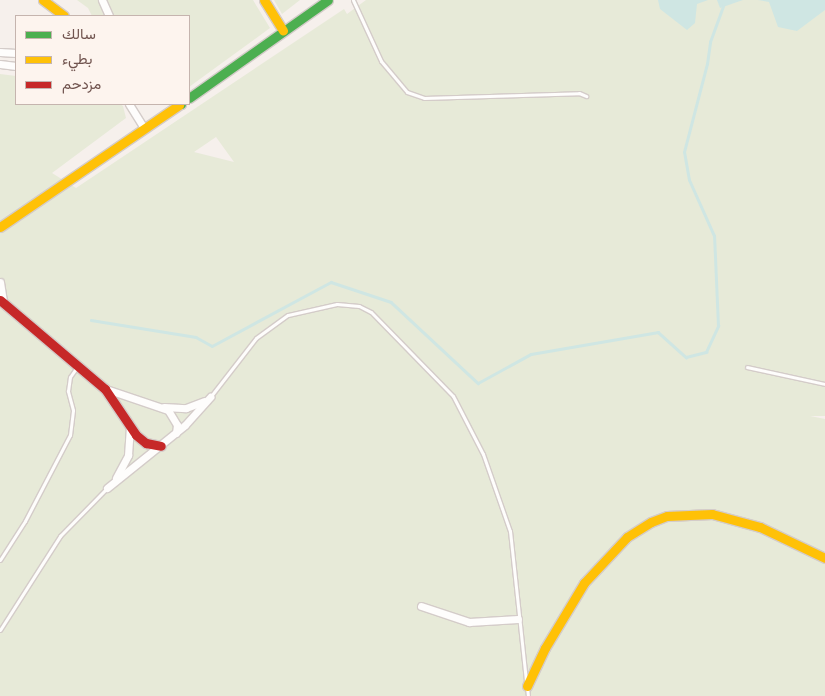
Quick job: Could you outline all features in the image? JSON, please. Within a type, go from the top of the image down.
[{"type":"street","points":[[43,0],[63,15]]},
{"type":"street","points":[[102,0],[109,15]]},
{"type":"street","points":[[264,0],[283,31]]},
{"type":"street","points":[[190,97],[328,0]]},
{"type":"street","points":[[0,52],[15,53]]},
{"type":"street","points":[[0,64],[15,66]]},
{"type":"street","points":[[130,105],[144,128]]},
{"type":"street","points":[[0,226],[178,105]]},
{"type":"street","points":[[0,282],[2,300],[105,389],[130,427],[146,443],[161,446]]},
{"type":"street","points":[[105,389],[120,396],[160,406],[186,408],[210,397]]},
{"type":"street","points":[[107,488],[176,433],[210,397]]},
{"type":"street","points":[[160,406],[174,416],[176,433]]},
{"type":"street","points":[[107,488],[123,467],[130,444],[130,427]]},
{"type":"street","points":[[527,686],[545,648],[584,583],[627,537],[651,522],[667,516],[712,514],[760,527],[825,558]]},
{"type":"street","points":[[422,606],[469,622],[518,619]]},
{"type":"lane","points":[[353,0],[381,62],[407,92],[424,98],[579,94],[586,96]]},
{"type":"lane","points":[[210,397],[256,338],[288,315],[337,304],[359,306],[370,312],[427,367],[453,396],[465,415],[483,454],[510,531],[518,619],[528,696]]},
{"type":"lane","points":[[0,560],[25,521],[70,436],[73,410],[68,391],[70,377],[78,365]]},
{"type":"lane","points":[[748,367],[825,384]]},
{"type":"lane","points":[[0,630],[60,536],[107,488]]},
{"type":"green space","points":[[77,0],[253,0],[270,28],[190,86],[190,15],[92,15],[88,8]]},
{"type":"green space","points":[[274,0],[300,0],[282,14]]},
{"type":"green space","points":[[366,0],[825,0],[825,416],[810,416],[825,419],[825,696],[0,696],[0,74],[15,76],[15,105],[123,106],[126,118],[52,173],[76,188],[344,9],[347,14]],"holes":[[[216,137],[234,162],[194,152]]]},
{"type":"water","points":[[658,0],[708,0],[697,4],[695,23],[687,30],[660,9]]},
{"type":"water","points":[[717,0],[743,0],[720,8]]},
{"type":"water","points":[[758,0],[825,0],[825,10],[797,31],[778,27],[769,2]]},
{"type":"waterway","points":[[91,320],[196,337],[212,346],[331,282],[391,302],[478,383],[531,354],[658,332],[686,357],[706,352],[718,326],[714,236],[689,180],[684,152],[707,64],[710,42],[723,6]]},
{"type":"traffic: fast","points":[[190,97],[328,0]]},
{"type":"traffic: slow","points":[[43,0],[63,15]]},
{"type":"traffic: slow","points":[[264,0],[283,31]]},
{"type":"traffic: slow","points":[[0,227],[179,105]]},
{"type":"traffic: slow","points":[[527,686],[545,648],[584,583],[627,537],[651,522],[667,516],[712,514],[760,527],[825,558]]},
{"type":"traffic: jam","points":[[0,300],[105,389],[136,435],[146,443],[161,446]]}]
